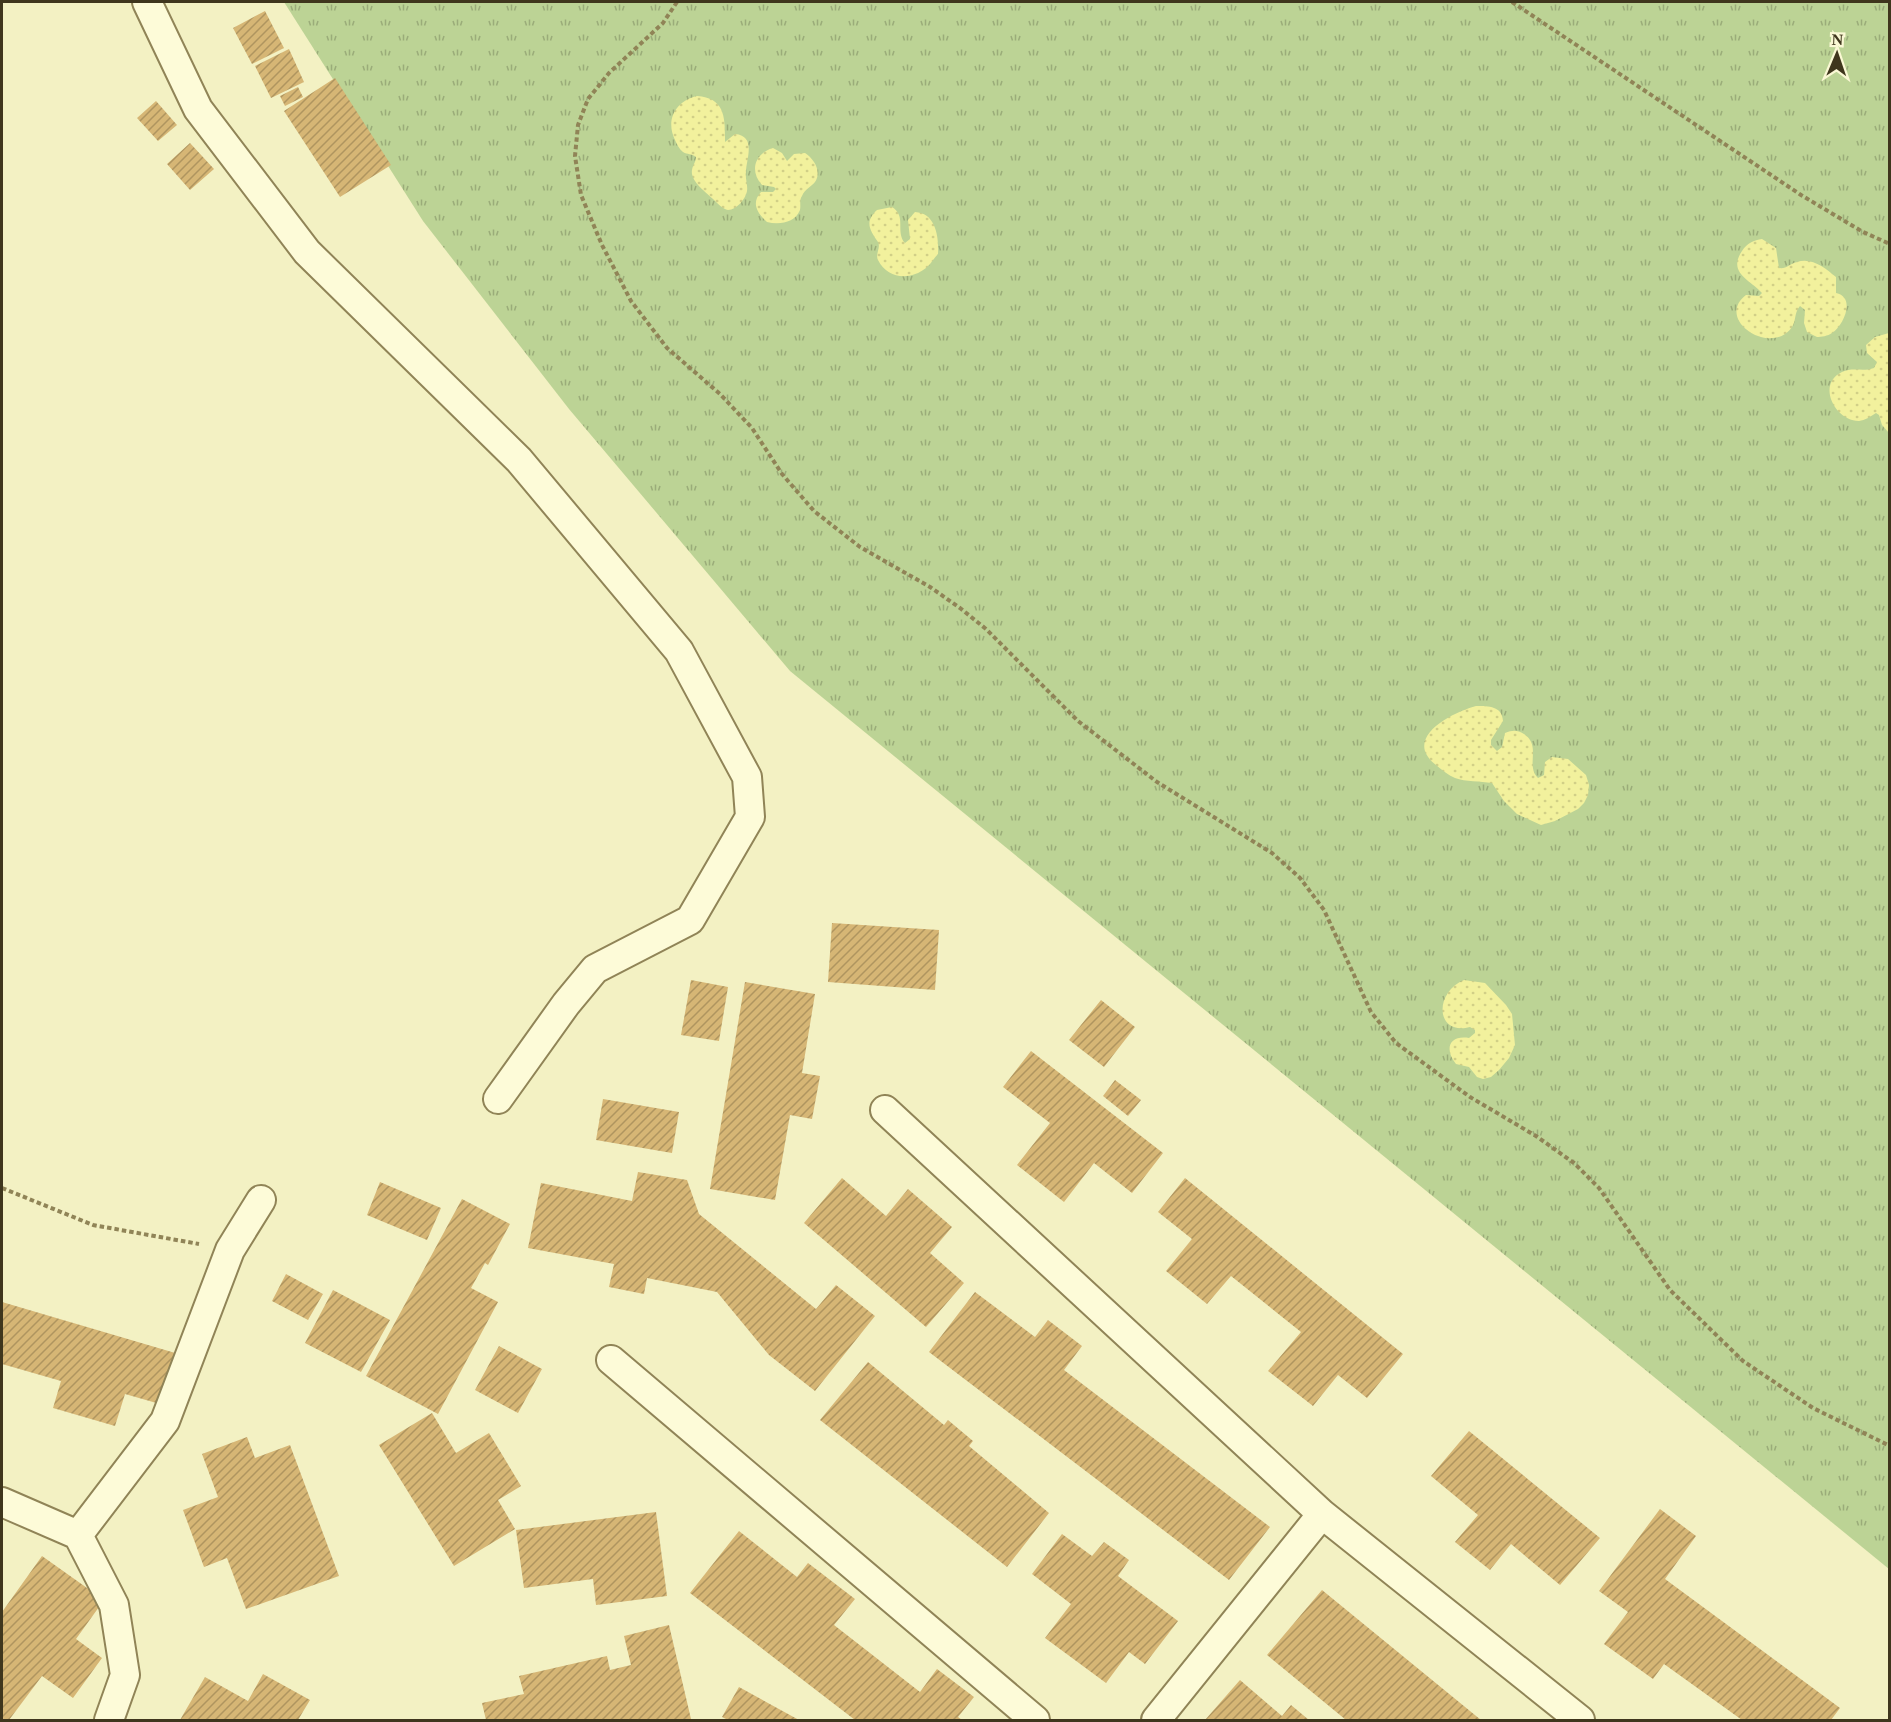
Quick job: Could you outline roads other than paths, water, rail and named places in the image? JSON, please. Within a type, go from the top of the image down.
[{"type":"street","points":[[147,2],[198,109],[300,243],[519,460],[679,651],[747,777],[750,817],[690,920],[595,969],[566,1004],[498,1099]]},
{"type":"street","points":[[885,1110],[1322,1514],[1580,1720]]},
{"type":"street","points":[[78,1535],[165,1421],[230,1250],[261,1200]]},
{"type":"street","points":[[611,1360],[1035,1720]]},
{"type":"street","points":[[2,1502],[78,1535],[114,1605],[125,1675],[109,1720]]},
{"type":"street","points":[[1156,1720],[1322,1514]]}]
